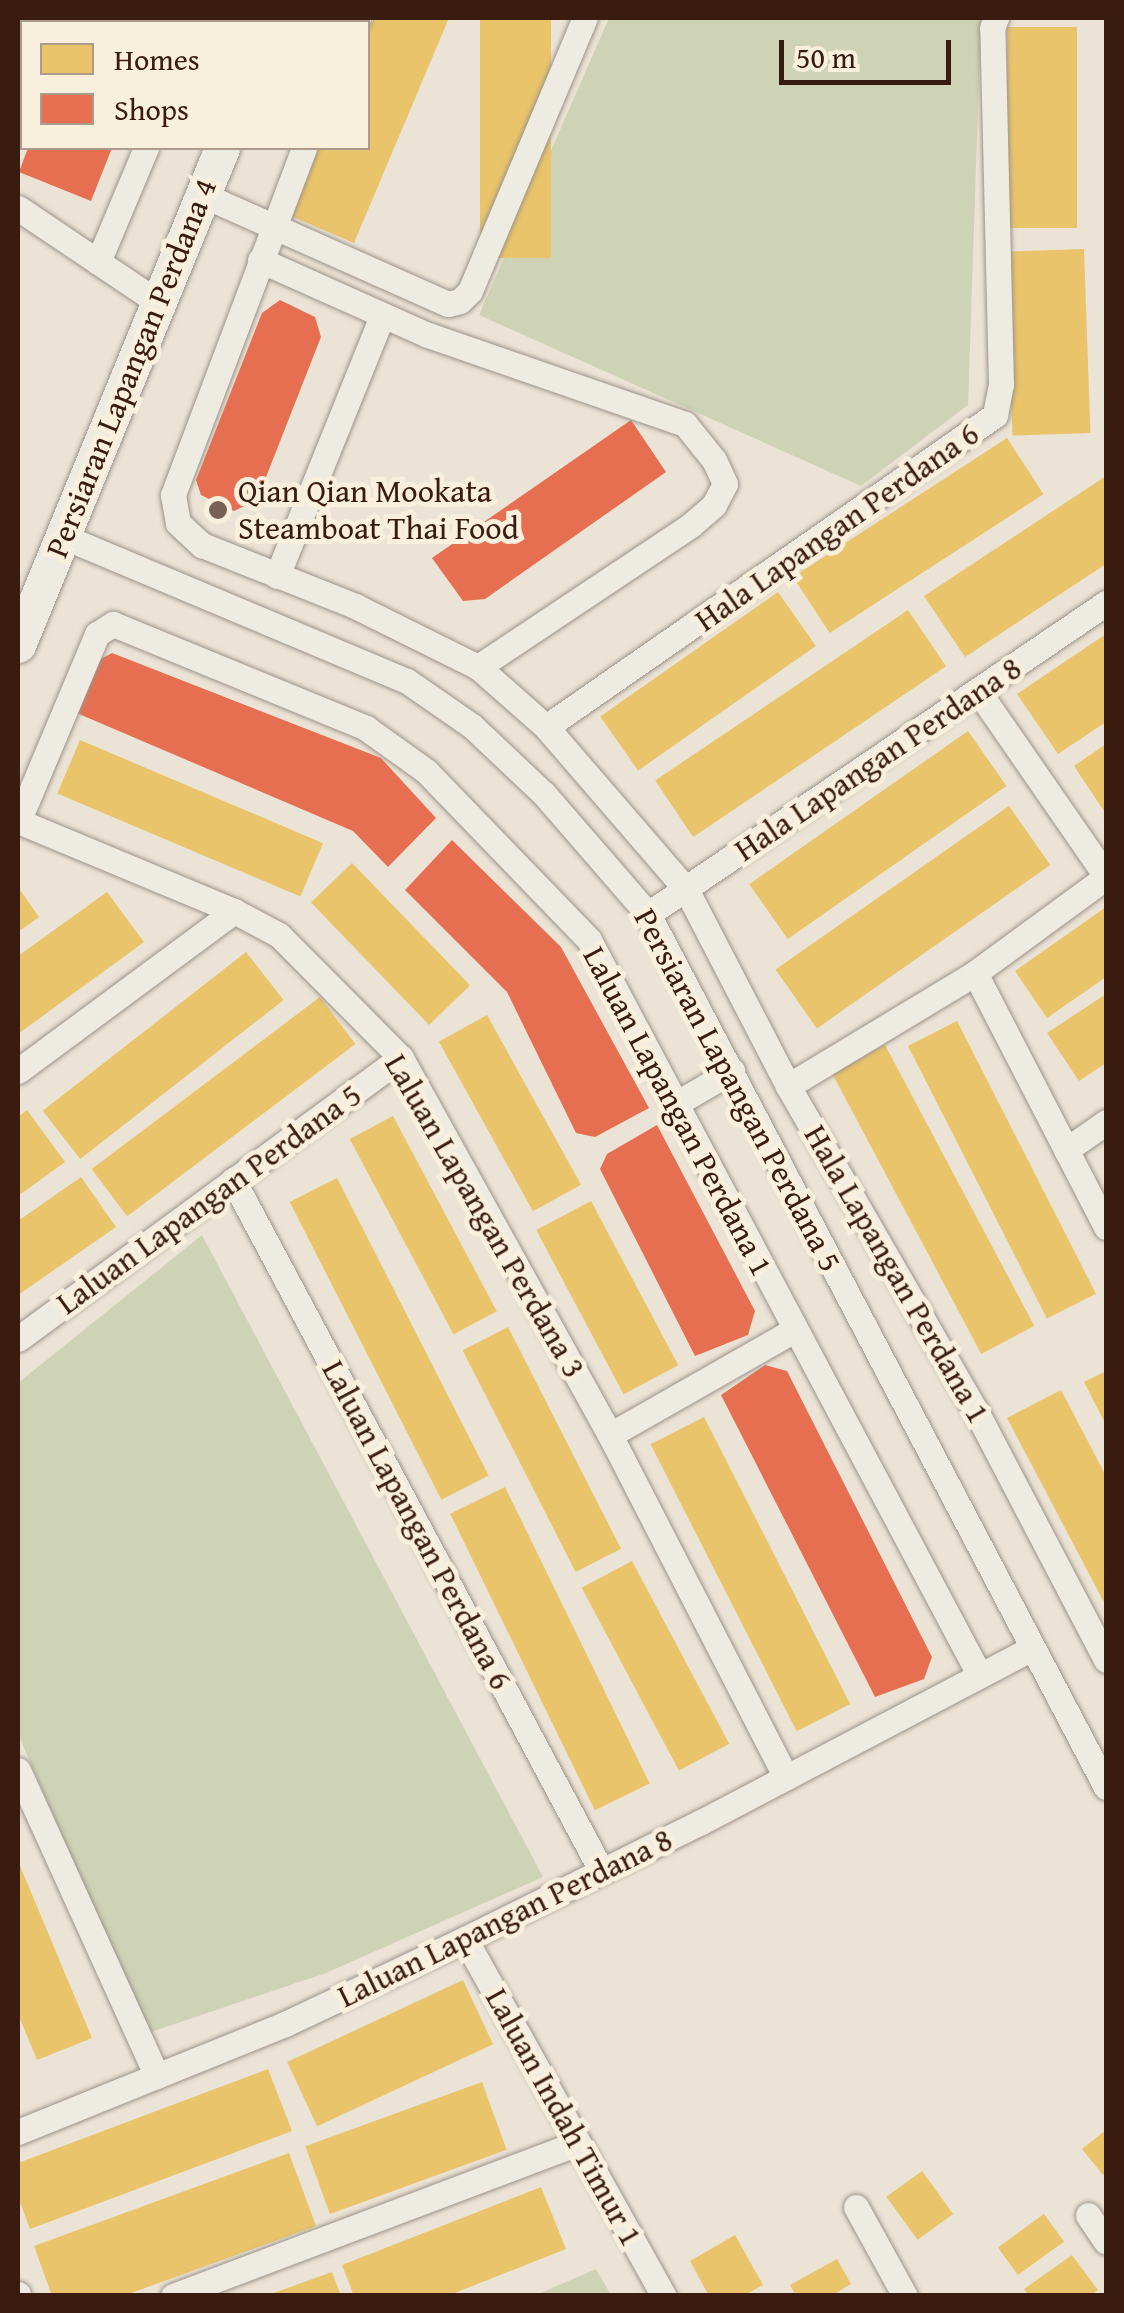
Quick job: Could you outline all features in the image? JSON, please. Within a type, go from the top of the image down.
[{"type":"street","points":[[203,195],[448,304],[460,301],[470,291],[585,18]]},
{"type":"street","name":"Hala Lapangan Perdana 6","points":[[546,727],[995,415],[1001,384],[992,46],[996,18]]},
{"type":"street","points":[[98,262],[145,150]]},
{"type":"street","name":"Persiaran Lapangan Perdana 4","points":[[18,645],[221,150]]},
{"type":"street","name":"Hala Lapangan Perdana 1","points":[[303,150],[173,494],[178,522],[202,544],[356,606],[478,666],[546,727],[686,890],[788,1086],[976,1411],[1106,1660]]},
{"type":"street","points":[[18,208],[158,302]]},
{"type":"street","points":[[260,260],[382,316],[685,424],[714,460],[725,484],[714,505],[691,525],[478,666]]},
{"type":"street","points":[[277,576],[382,316]]},
{"type":"street","name":"Persiaran Lapangan Perdana 5","points":[[62,536],[407,681],[472,726],[544,794],[648,914],[1106,1788]]},
{"type":"street","name":"Hala Lapangan Perdana 8","points":[[648,914],[1106,604]]},
{"type":"street","name":"Laluan Lapangan Perdana 1","points":[[18,821],[61,713],[97,634],[106,625],[119,625],[349,721],[426,771],[590,940],[979,1674]]},
{"type":"street","points":[[788,1086],[975,974],[1106,876],[978,691]]},
{"type":"street","name":"Laluan Lapangan Perdana 3","points":[[18,821],[234,911],[279,935],[401,1058],[610,1435],[786,1776]]},
{"type":"street","points":[[18,1071],[234,911]]},
{"type":"street","points":[[975,974],[1106,1226]]},
{"type":"street","name":"Laluan Lapangan Perdana 5","points":[[18,1339],[401,1058]]},
{"type":"street","points":[[677,1103],[732,1072]]},
{"type":"street","points":[[1066,1150],[1106,1122]]},
{"type":"street","name":"Laluan Lapangan Perdana 6","points":[[234,1180],[601,1870]]},
{"type":"street","points":[[610,1435],[794,1330]]},
{"type":"street","name":"Laluan Lapangan Perdana 8","points":[[18,2132],[286,2024],[465,1939],[1031,1650]]},
{"type":"street","points":[[18,1770],[157,2076]]},
{"type":"street","name":"Laluan Indah Timur 1","points":[[465,1939],[664,2296]]},
{"type":"street","points":[[173,2296],[576,2144]]},
{"type":"street","points":[[856,2207],[904,2296]]},
{"type":"street","points":[[1088,2215],[1106,2242]]},
{"type":"green space","points":[[609,18],[981,18],[968,405],[861,486],[479,315]]},
{"type":"green space","points":[[202,1235],[543,1877],[326,1973],[148,2033],[18,1734],[18,1383]]},
{"type":"green space","points":[[596,2269],[611,2295],[536,2295]]},
{"type":"building: Homes","points":[[374,18],[449,18],[354,243],[291,216],[318,150],[370,150],[370,27]]},
{"type":"building: Homes","points":[[480,18],[551,18],[551,258],[480,258]]},
{"type":"building: Homes","points":[[1007,27],[1077,27],[1077,228],[1007,228]]},
{"type":"building: Homes","points":[[1084,249],[1090,433],[1012,436],[1006,252]]},
{"type":"building: Homes","points":[[1007,438],[1043,494],[830,633],[793,577]]},
{"type":"building: Homes","points":[[1106,476],[1106,564],[965,657],[924,596]]},
{"type":"building: Homes","points":[[778,592],[816,646],[638,771],[600,716]]},
{"type":"building: Homes","points":[[908,610],[946,666],[693,837],[655,781]]},
{"type":"building: Homes","points":[[1106,634],[1106,722],[1058,754],[1017,694]]},
{"type":"building: Homes","points":[[968,731],[1006,786],[788,939],[749,884]]},
{"type":"building: Homes","points":[[80,740],[323,843],[300,897],[57,793]]},
{"type":"building: Homes","points":[[1106,744],[1106,814],[1074,766]]},
{"type":"building: Homes","points":[[1009,806],[1050,865],[817,1028],[776,969]]},
{"type":"building: Homes","points":[[352,863],[470,985],[429,1025],[311,903]]},
{"type":"building: Homes","points":[[18,887],[39,917],[18,932]]},
{"type":"building: Homes","points":[[107,892],[144,942],[18,1034],[18,956]]},
{"type":"building: Homes","points":[[1106,907],[1106,977],[1047,1018],[1015,971]]},
{"type":"building: Homes","points":[[246,952],[284,1000],[80,1159],[43,1111]]},
{"type":"building: Homes","points":[[1106,994],[1106,1063],[1079,1081],[1047,1033]]},
{"type":"building: Homes","points":[[320,997],[356,1044],[127,1216],[92,1169]]},
{"type":"building: Homes","points":[[487,1015],[581,1185],[533,1211],[439,1042]]},
{"type":"building: Homes","points":[[957,1021],[1096,1294],[1047,1319],[908,1046]]},
{"type":"building: Homes","points":[[885,1045],[1034,1326],[981,1354],[832,1073]]},
{"type":"building: Homes","points":[[27,1110],[65,1162],[18,1196],[18,1117]]},
{"type":"building: Homes","points":[[393,1116],[497,1311],[453,1334],[350,1139]]},
{"type":"building: Homes","points":[[81,1177],[116,1227],[18,1295],[18,1221]]},
{"type":"building: Homes","points":[[337,1178],[489,1476],[441,1500],[290,1202]]},
{"type":"building: Homes","points":[[591,1201],[678,1365],[624,1394],[536,1230]]},
{"type":"building: Homes","points":[[508,1327],[621,1549],[576,1572],[463,1350]]},
{"type":"building: Homes","points":[[1106,1371],[1106,1425],[1084,1382]]},
{"type":"building: Homes","points":[[1061,1390],[1106,1476],[1106,1606],[1007,1418]]},
{"type":"building: Homes","points":[[704,1417],[850,1704],[797,1731],[651,1444]]},
{"type":"building: Homes","points":[[505,1487],[650,1784],[595,1810],[450,1514]]},
{"type":"building: Homes","points":[[632,1561],[729,1744],[679,1771],[582,1588]]},
{"type":"building: Homes","points":[[18,1861],[92,2038],[37,2060],[18,2014]]},
{"type":"building: Homes","points":[[463,1980],[493,2044],[317,2126],[287,2062]]},
{"type":"building: Homes","points":[[268,2069],[292,2131],[30,2229],[18,2197],[18,2163]]},
{"type":"building: Homes","points":[[482,2082],[507,2150],[330,2214],[305,2146]]},
{"type":"building: Homes","points":[[1106,2130],[1106,2172],[1103,2175],[1082,2149]]},
{"type":"building: Homes","points":[[289,2153],[316,2226],[123,2296],[52,2296],[34,2246]]},
{"type":"building: Homes","points":[[922,2171],[953,2214],[918,2240],[886,2197]]},
{"type":"building: Homes","points":[[541,2187],[566,2249],[447,2296],[354,2296],[342,2265]]},
{"type":"building: Homes","points":[[1044,2214],[1064,2242],[1018,2275],[998,2248]]},
{"type":"building: Homes","points":[[735,2235],[763,2285],[743,2296],[709,2296],[690,2261]]},
{"type":"building: Homes","points":[[1072,2255],[1098,2290],[1090,2296],[1029,2296],[1024,2289]]},
{"type":"building: Homes","points":[[837,2259],[851,2284],[831,2296],[796,2296],[790,2285]]},
{"type":"building: Homes","points":[[332,2272],[341,2296],[268,2296],[268,2295]]},
{"type":"building: Shops","points":[[18,18],[58,18],[20,20],[18,120]]},
{"type":"building: Shops","points":[[79,18],[162,18],[162,20]]},
{"type":"building: Shops","points":[[27,150],[111,150],[91,201],[19,172]]},
{"type":"building: Shops","points":[[280,300],[315,317],[321,337],[257,500],[234,511],[201,495],[196,480],[262,313]]},
{"type":"building: Shops","points":[[631,420],[666,472],[485,599],[463,601],[432,558]]},
{"type":"building: Shops","points":[[112,653],[381,758],[436,818],[388,867],[353,831],[72,711],[84,668]]},
{"type":"building: Shops","points":[[452,840],[561,947],[649,1108],[595,1137],[576,1133],[507,992],[405,890]]},
{"type":"building: Shops","points":[[657,1125],[755,1311],[748,1335],[695,1356],[600,1169],[607,1154]]},
{"type":"building: Shops","points":[[765,1365],[787,1371],[932,1657],[924,1679],[875,1697],[721,1395]]},
{"type":"place","name":"Qian Qian Mookata Steamboat Thai Food","points":[[218,510]]}]
